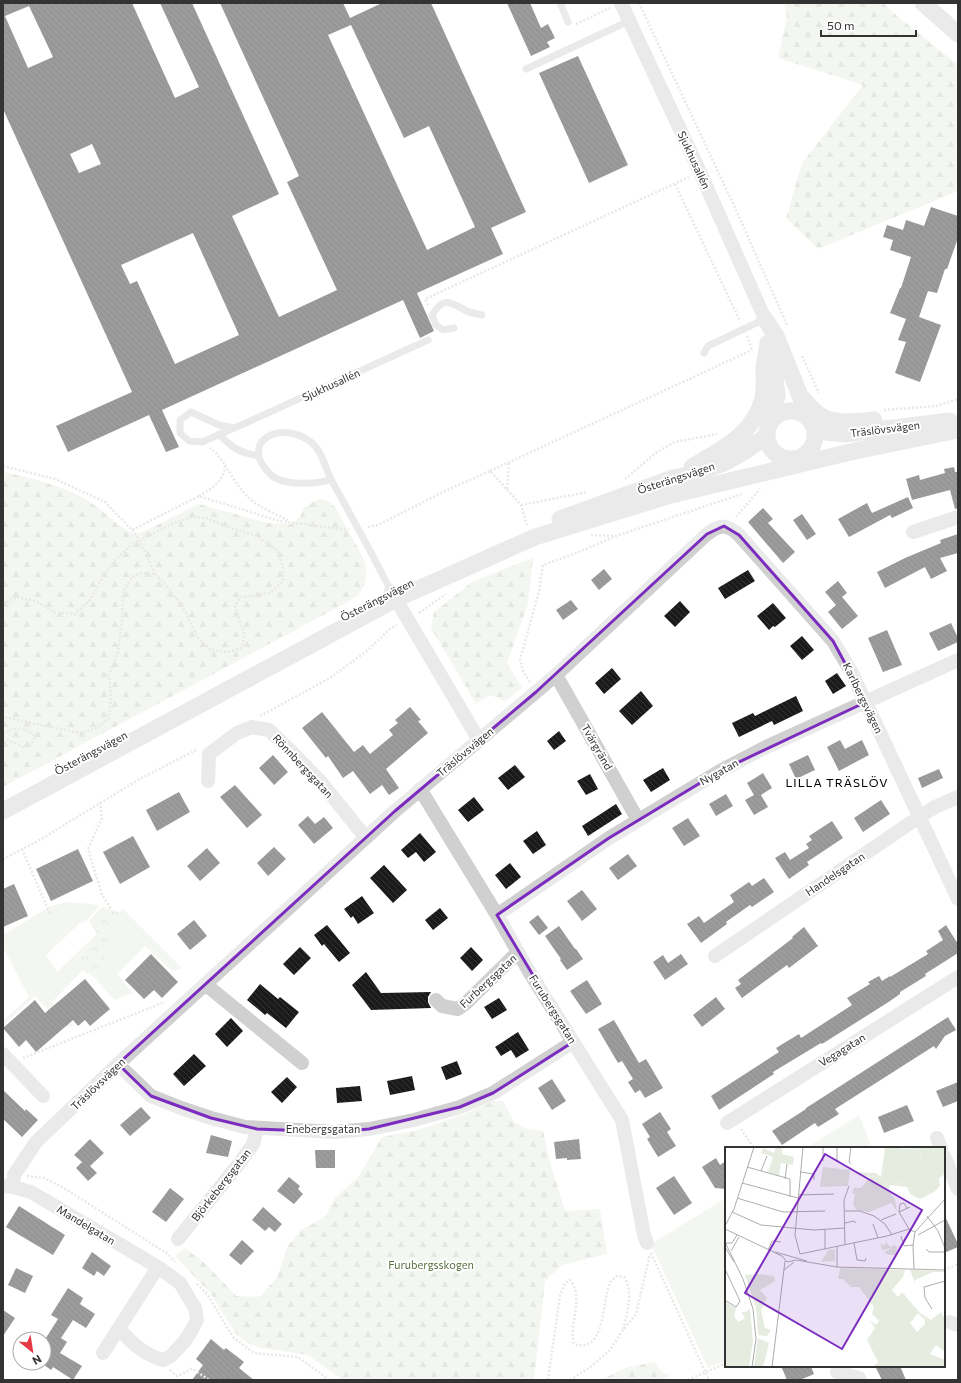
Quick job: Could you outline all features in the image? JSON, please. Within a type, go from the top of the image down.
[{"type":"street","name":"Sjukhusallén","points":[[621,3],[700,172],[765,319]]},
{"type":"street","points":[[923,3],[958,34]]},
{"type":"street","points":[[765,319],[776,336],[815,434],[814,443],[809,451],[794,458],[781,458],[772,451],[769,446],[768,429],[775,405],[777,386],[774,363],[768,343],[765,319]]},
{"type":"street","points":[[673,478],[737,439],[754,421],[763,398],[765,386],[764,366],[768,343]]},
{"type":"street","points":[[799,394],[816,412],[828,420],[845,421],[918,418],[934,422]]},
{"type":"street","points":[[768,429],[777,414],[788,411],[799,412],[811,422]]},
{"type":"street","name":"Träslövsvägen","points":[[811,422],[826,432],[846,434],[958,420]]},
{"type":"street","name":"Österängsvägen","points":[[3,800],[393,595],[541,526],[673,478],[693,474],[724,463],[752,447],[768,429]]},
{"type":"street","name":"Träslövsvägen","points":[[855,451],[898,441],[958,430]]},
{"type":"street","name":"Österängsvägen","points":[[3,811],[393,595],[536,537],[671,495],[855,451]]},
{"type":"street","name":"Österängsvägen","points":[[671,495],[704,480],[755,464],[794,458],[823,458]]},
{"type":"street","points":[[913,532],[958,517]]},
{"type":"street","name":"Träslövsvägen","points":[[8,1187],[14,1175],[36,1142],[205,984],[420,789],[556,675],[708,534],[715,528],[724,526],[727,527]]},
{"type":"street","name":"Karlbergsvägen","points":[[727,527],[731,528],[739,535],[833,641],[849,668],[866,702],[958,898]]},
{"type":"street","points":[[393,595],[479,740]]},
{"type":"street","name":"Nygatan","points":[[497,915],[609,838],[720,771],[766,747],[958,660]]},
{"type":"street","name":"Tvärgränd","points":[[556,675],[638,820]]},
{"type":"street","name":"Rönnbergsgatan","points":[[208,781],[209,754],[237,733],[252,727],[269,730],[320,781],[366,838]]},
{"type":"street","name":"Furubergsgatan","points":[[420,789],[518,952],[622,1120],[644,1235],[649,1248]]},
{"type":"street","name":"Handelsgatan","points":[[715,956],[919,817],[935,807],[958,797]]},
{"type":"street","name":"Furbergsgatan","points":[[436,1000],[442,1006],[458,1009],[518,952]]},
{"type":"street","name":"Vegagatan","points":[[730,1121],[958,977]]},
{"type":"street","points":[[205,984],[302,1063]]},
{"type":"street","name":"Enebergsgatan","points":[[118,1064],[151,1096],[211,1118],[245,1128],[335,1132],[369,1129],[414,1120],[460,1107],[494,1093],[573,1042]]},
{"type":"street","points":[[7,1058],[43,1096]]},
{"type":"street","name":"Björkebergsgatan","points":[[178,1239],[238,1165],[253,1144],[257,1129]]},
{"type":"street","points":[[945,1158],[958,1188]]},
{"type":"street","name":"Mandelgatan","points":[[8,1187],[31,1192],[158,1267],[180,1283],[195,1308],[197,1320],[184,1342],[171,1356],[163,1360]]},
{"type":"street","points":[[103,1353],[158,1267]]},
{"type":"street","points":[[119,1328],[128,1340],[154,1358],[163,1360]]},
{"type":"street","points":[[837,1372],[859,1378],[860,1380]]},
{"type":"lane","points":[[560,3],[568,22]]},
{"type":"lane","points":[[526,69],[629,21]]},
{"type":"lane","points":[[454,328],[443,330],[436,325],[432,315],[437,306],[448,302],[456,304],[470,312],[482,315]]},
{"type":"lane","points":[[704,353],[708,346],[765,319]]},
{"type":"lane","name":"Sjukhusallén","points":[[202,442],[428,340]]},
{"type":"lane","points":[[202,442],[189,441],[180,433],[180,420],[191,412],[219,425],[234,428]]},
{"type":"lane","points":[[331,479],[305,483],[286,481],[273,477],[263,466],[258,456],[259,448],[263,440],[267,437],[272,434],[283,432],[292,432],[311,442],[318,450],[331,479],[393,595]]},
{"type":"lane","points":[[219,434],[230,445],[242,452],[258,456]]},
{"type":"path","points":[[568,22],[571,26],[574,26],[621,3]]},
{"type":"path","points":[[639,3],[790,331]]},
{"type":"path","points":[[432,315],[425,299],[715,166]]},
{"type":"path","points":[[199,496],[279,521],[350,530],[378,525],[445,491],[752,350],[676,184]]},
{"type":"path","points":[[800,352],[815,387],[822,398]]},
{"type":"path","points":[[881,410],[936,406],[958,399]]},
{"type":"path","points":[[621,482],[657,452],[675,442],[722,433]]},
{"type":"path","points":[[202,442],[216,453],[249,498],[264,508],[292,522]]},
{"type":"path","points":[[507,489],[509,462]]},
{"type":"path","points":[[132,530],[214,488],[225,473],[225,465]]},
{"type":"path","points":[[3,466],[55,479],[106,502],[140,541],[155,574],[168,587],[185,611],[198,638],[211,650],[228,652],[241,648],[245,636],[235,606],[241,597],[270,593],[283,581],[283,566],[277,550],[256,536],[206,518],[192,517],[172,524],[140,541],[131,545],[116,559],[102,577],[90,600],[76,614],[54,612],[35,601],[18,597],[3,604]]},
{"type":"path","points":[[490,471],[521,505],[528,524]]},
{"type":"path","points":[[727,527],[760,488],[754,490]]},
{"type":"path","points":[[521,505],[589,492]]},
{"type":"path","points":[[536,692],[523,671],[520,660],[539,591],[543,566],[616,536],[747,493]]},
{"type":"path","points":[[588,535],[616,536]]},
{"type":"path","points":[[3,717],[80,733],[97,728],[109,718],[111,696],[109,675],[118,652],[122,619],[123,592],[132,577],[141,572],[155,574]]},
{"type":"path","points":[[258,716],[330,678],[368,650],[390,629],[425,609],[451,591]]},
{"type":"path","points":[[3,733],[17,728],[30,730],[35,737],[32,744],[23,747],[8,740],[3,742]]},
{"type":"path","points":[[3,859],[38,841],[138,780],[204,746]]},
{"type":"path","points":[[100,802],[102,818],[88,849],[102,895],[111,909]]},
{"type":"path","points":[[22,849],[50,914]]},
{"type":"path","points":[[7,1058],[172,999],[186,1002]]},
{"type":"path","points":[[730,1121],[753,1147]]},
{"type":"path","points":[[158,1267],[178,1239]]},
{"type":"path","points":[[570,1380],[589,1368],[610,1350],[636,1314],[649,1248]]},
{"type":"path","points":[[649,1248],[708,1380]]},
{"type":"path","points":[[945,1270],[958,1264]]},
{"type":"path","points":[[548,1380],[560,1295],[566,1283],[570,1280],[576,1289],[577,1298],[572,1338],[574,1344],[580,1346],[589,1343],[599,1332],[610,1282],[617,1276],[624,1277],[629,1289],[628,1308],[623,1330]]},
{"type":"path","points":[[163,1360],[172,1373],[177,1376],[190,1369],[194,1369],[209,1380]]},
{"type":"path","points":[[688,1380],[725,1363]]},
{"type":"highlighted area","points":[[724,526],[739,535],[833,641],[866,702],[720,771],[609,838],[497,915],[573,1042],[493,1093],[460,1107],[369,1129],[335,1132],[257,1129],[211,1118],[151,1096],[118,1064],[395,811],[536,692],[707,534]]},
{"type":"green space","points":[[784,3],[883,3],[958,65],[958,191],[818,249],[786,218],[802,163],[863,85],[778,58],[787,17]]},
{"type":"green space","points":[[3,472],[67,490],[87,500],[122,527],[134,534],[143,532],[199,504],[268,523],[291,524],[300,517],[304,508],[314,501],[320,499],[328,501],[335,507],[365,563],[365,584],[358,596],[342,605],[3,787]]},
{"type":"green space","points":[[533,558],[528,604],[507,663],[522,688],[505,701],[490,695],[476,704],[431,628],[434,612],[472,582]]},
{"type":"green space","points":[[68,902],[100,905],[87,920],[80,923],[46,955],[57,972],[123,909],[182,968],[172,971],[145,946],[117,974],[133,993],[115,1000],[85,968],[52,1002],[74,1026],[65,1027],[35,996],[3,1025],[3,1021],[29,997],[3,947],[3,935],[49,907]]},
{"type":"green space","points":[[102,907],[123,913],[104,928],[114,936],[117,944],[105,958],[107,963],[98,971],[87,974],[71,960],[97,934],[89,921]]},
{"type":"green space","name":"Furubergsskogen","points":[[492,1101],[503,1101],[514,1122],[527,1129],[543,1131],[550,1162],[565,1211],[600,1209],[607,1254],[562,1265],[545,1281],[534,1380],[339,1380],[338,1377],[308,1355],[261,1348],[249,1344],[236,1334],[210,1293],[175,1256],[185,1248],[206,1264],[236,1296],[260,1297],[278,1276],[287,1247],[301,1230],[325,1217],[335,1198],[359,1176],[382,1137],[418,1130],[465,1114]]},
{"type":"green space","points":[[859,1115],[872,1147],[808,1147]]},
{"type":"green space","points":[[725,1199],[725,1360],[708,1368],[651,1244]]},
{"type":"green space","points":[[655,1362],[660,1370],[670,1376],[663,1380],[601,1380],[625,1368]]},
{"type":"building","points":[[3,3],[132,3],[175,98],[199,87],[160,3],[192,3],[279,194],[232,216],[279,317],[337,290],[287,182],[299,176],[220,3],[343,3],[350,18],[382,3],[431,3],[526,212],[491,228],[503,254],[417,293],[434,331],[420,338],[403,300],[162,410],[179,447],[166,452],[149,415],[68,452],[56,426],[132,392],[3,109]],"holes":[[[29,6],[53,57],[28,68],[5,16]],[[351,25],[404,138],[429,126],[475,227],[427,250],[328,35]],[[92,144],[101,164],[79,173],[70,154]],[[193,233],[239,335],[175,364],[137,281],[130,284],[121,265]]]},
{"type":"building","points":[[507,3],[530,3],[541,28],[548,24],[555,38],[547,42],[550,47],[531,56]]},
{"type":"building","points":[[578,56],[628,165],[589,183],[539,73]]},
{"type":"building","points":[[931,207],[958,216],[958,238],[937,293],[928,291],[919,317],[941,325],[920,382],[895,373],[906,342],[898,340],[906,319],[890,313],[901,288],[911,257],[890,250],[893,240],[883,237],[887,225],[903,230],[906,220],[924,226]]},
{"type":"building","points":[[954,467],[955,472],[958,472],[958,508],[955,509],[950,490],[912,500],[906,479],[919,475],[920,480],[945,473],[944,469]]},
{"type":"building","points":[[908,497],[913,508],[892,518],[890,515],[849,537],[838,519],[867,503],[872,513]]},
{"type":"building","points":[[763,508],[773,519],[768,523],[795,552],[783,563],[748,522]]},
{"type":"building","points":[[802,514],[816,534],[807,540],[793,520]]},
{"type":"building","points":[[958,534],[958,553],[940,558],[947,571],[931,579],[925,567],[885,588],[877,572],[941,543],[940,540]]},
{"type":"building","points":[[604,569],[612,579],[599,590],[591,580]]},
{"type":"building","points":[[748,570],[755,581],[725,599],[718,588]]},
{"type":"building","points":[[838,581],[847,593],[842,597],[858,616],[842,629],[828,612],[836,605],[825,592]]},
{"type":"building","points":[[571,600],[578,609],[563,620],[556,610]]},
{"type":"building","points":[[680,601],[690,612],[675,627],[664,616]]},
{"type":"building","points":[[773,603],[786,618],[769,630],[757,616]]},
{"type":"building","points":[[951,623],[958,638],[958,642],[938,651],[929,633]]},
{"type":"building","points":[[887,630],[902,665],[883,672],[868,638]]},
{"type":"building","points":[[802,636],[814,650],[802,660],[790,646]]},
{"type":"building","points":[[612,668],[621,679],[604,694],[595,683]]},
{"type":"building","points":[[837,673],[846,686],[833,694],[825,681]]},
{"type":"building","points":[[641,691],[653,706],[632,725],[619,711]]},
{"type":"building","points":[[796,696],[803,711],[774,725],[772,721],[739,737],[732,723],[753,713],[755,716]]},
{"type":"building","points":[[410,707],[421,720],[418,721],[428,733],[386,769],[399,788],[389,795],[382,785],[370,794],[353,771],[343,778],[328,756],[326,758],[302,728],[322,712],[354,752],[363,745],[370,754],[393,735],[389,730],[398,723],[395,720]]},
{"type":"building","points":[[559,731],[566,741],[554,750],[547,741]]},
{"type":"building","points":[[840,740],[845,749],[862,740],[869,755],[839,771],[827,747]]},
{"type":"building","points":[[273,755],[288,772],[274,785],[259,768]]},
{"type":"building","points":[[808,755],[815,770],[796,779],[789,764]]},
{"type":"building","points":[[515,765],[525,777],[508,790],[498,778]]},
{"type":"building","points":[[663,768],[670,780],[651,792],[643,780]]},
{"type":"building","points":[[939,769],[943,778],[922,788],[918,778]]},
{"type":"building","points":[[763,773],[772,788],[761,795],[768,807],[754,815],[745,800],[754,795],[747,783]]},
{"type":"building","points":[[590,774],[598,789],[586,795],[577,781]]},
{"type":"building","points":[[235,785],[262,815],[247,828],[220,797]]},
{"type":"building","points":[[179,792],[190,812],[157,831],[146,810]]},
{"type":"building","points":[[726,794],[733,806],[716,816],[709,804]]},
{"type":"building","points":[[474,797],[484,810],[468,822],[458,810]]},
{"type":"building","points":[[881,800],[890,814],[863,832],[854,818]]},
{"type":"building","points":[[616,804],[622,814],[588,836],[582,826]]},
{"type":"building","points":[[308,816],[315,824],[324,817],[333,828],[314,844],[298,825]]},
{"type":"building","points":[[688,818],[700,836],[684,846],[672,828]]},
{"type":"building","points":[[832,821],[843,838],[807,862],[809,865],[789,879],[775,858],[785,852],[790,860],[809,848],[806,844],[812,840],[809,836]]},
{"type":"building","points":[[537,831],[546,845],[533,854],[523,841]]},
{"type":"building","points":[[420,833],[436,852],[424,862],[416,852],[408,858],[401,850]]},
{"type":"building","points":[[133,836],[150,867],[120,884],[103,852]]},
{"type":"building","points":[[274,847],[286,859],[268,876],[257,863]]},
{"type":"building","points":[[207,848],[220,863],[200,881],[187,866]]},
{"type":"building","points":[[78,849],[93,881],[51,901],[36,869]]},
{"type":"building","points":[[628,854],[637,866],[618,880],[609,868]]},
{"type":"building","points":[[510,863],[521,877],[506,889],[495,875]]},
{"type":"building","points":[[384,865],[407,890],[393,903],[370,878]]},
{"type":"building","points":[[764,878],[774,892],[752,907],[750,905],[726,922],[727,924],[701,943],[687,924],[699,916],[704,923],[734,902],[730,895],[749,882],[752,886]]},
{"type":"building","points":[[14,884],[28,916],[3,927],[3,889]]},
{"type":"building","points":[[582,890],[597,909],[582,921],[567,901]]},
{"type":"building","points":[[362,896],[374,913],[358,924],[353,916],[351,918],[344,909]]},
{"type":"building","points":[[440,908],[448,918],[433,930],[425,920]]},
{"type":"building","points":[[538,915],[548,928],[539,935],[529,922]]},
{"type":"building","points":[[194,920],[207,936],[190,950],[177,934]]},
{"type":"building","points":[[327,925],[350,953],[339,962],[324,944],[322,946],[314,935]]},
{"type":"building","points":[[946,925],[958,944],[958,953],[925,974],[926,976],[900,992],[900,994],[887,1003],[822,1044],[821,1043],[773,1072],[774,1074],[719,1110],[711,1096],[779,1052],[776,1048],[799,1034],[801,1038],[852,1005],[847,998],[870,984],[868,982],[879,976],[882,981],[928,954],[926,951],[943,940],[938,931]]},
{"type":"building","points":[[559,926],[583,959],[567,970],[545,936]]},
{"type":"building","points":[[804,927],[818,946],[789,968],[787,965],[742,998],[735,988],[741,984],[738,980],[793,938],[792,937]]},
{"type":"building","points":[[300,947],[311,958],[294,975],[283,964]]},
{"type":"building","points":[[471,947],[483,960],[472,971],[460,958]]},
{"type":"building","points":[[151,954],[178,982],[162,998],[154,990],[144,999],[125,980]]},
{"type":"building","points":[[681,954],[688,964],[665,980],[653,962],[663,955],[668,963]]},
{"type":"building","points":[[366,972],[381,993],[431,992],[428,997],[428,1002],[431,1008],[371,1010],[352,985]]},
{"type":"building","points":[[85,979],[110,1009],[90,1026],[85,1020],[78,1026],[73,1020],[36,1052],[26,1040],[19,1047],[3,1028],[35,1000],[45,1013]]},
{"type":"building","points":[[587,980],[602,1004],[586,1014],[570,991]]},
{"type":"building","points":[[260,984],[278,999],[280,997],[299,1012],[286,1028],[267,1013],[265,1015],[247,1000]]},
{"type":"building","points":[[716,997],[725,1009],[702,1027],[693,1015]]},
{"type":"building","points":[[499,998],[507,1010],[492,1019],[484,1007]]},
{"type":"building","points":[[948,1017],[956,1030],[945,1036],[936,1049],[934,1046],[835,1109],[839,1114],[818,1127],[815,1123],[782,1145],[772,1131],[806,1108]]},
{"type":"building","points":[[231,1018],[243,1031],[227,1047],[215,1034]]},
{"type":"building","points":[[614,1020],[639,1063],[646,1059],[663,1088],[645,1098],[640,1090],[635,1093],[628,1082],[633,1079],[622,1061],[618,1063],[598,1029]]},
{"type":"building","points":[[518,1032],[529,1050],[516,1058],[511,1050],[501,1056],[495,1047]]},
{"type":"building","points":[[194,1054],[206,1066],[184,1086],[173,1074]]},
{"type":"building","points":[[457,1061],[462,1074],[446,1080],[441,1067]]},
{"type":"building","points":[[412,1076],[415,1090],[390,1095],[387,1081]]},
{"type":"building","points":[[287,1077],[297,1087],[282,1103],[271,1092]]},
{"type":"building","points":[[552,1079],[566,1101],[552,1110],[538,1088]]},
{"type":"building","points":[[958,1082],[958,1101],[943,1107],[936,1091]]},
{"type":"building","points":[[360,1086],[362,1101],[337,1103],[336,1088]]},
{"type":"building","points":[[3,1090],[25,1111],[26,1109],[38,1120],[22,1137],[3,1119]]},
{"type":"building","points":[[907,1105],[914,1121],[884,1133],[878,1117]]},
{"type":"building","points":[[141,1107],[151,1118],[130,1136],[120,1125]]},
{"type":"building","points":[[660,1112],[671,1129],[667,1132],[676,1146],[658,1157],[647,1139],[650,1137],[642,1124]]},
{"type":"building","points":[[211,1135],[232,1141],[228,1157],[206,1153]]},
{"type":"building","points":[[90,1139],[104,1153],[90,1166],[97,1173],[88,1181],[76,1168],[82,1162],[74,1155]]},
{"type":"building","points":[[579,1139],[581,1159],[556,1159],[554,1142]]},
{"type":"building","points":[[315,1150],[335,1150],[335,1168],[316,1168]]},
{"type":"building","points":[[716,1158],[720,1165],[725,1162],[725,1189],[715,1188],[702,1167]]},
{"type":"building","points":[[674,1176],[692,1203],[674,1215],[656,1188]]},
{"type":"building","points":[[289,1177],[300,1186],[298,1189],[303,1194],[294,1204],[277,1191]]},
{"type":"building","points":[[170,1188],[184,1199],[166,1222],[152,1212]]},
{"type":"building","points":[[19,1206],[65,1235],[53,1255],[6,1227]]},
{"type":"building","points":[[263,1207],[282,1224],[275,1232],[269,1227],[265,1231],[252,1220]]},
{"type":"building","points":[[945,1216],[958,1244],[958,1247],[945,1253]]},
{"type":"building","points":[[242,1240],[254,1251],[241,1265],[229,1255]]},
{"type":"building","points":[[92,1252],[111,1266],[104,1276],[97,1271],[94,1276],[82,1268]]},
{"type":"building","points":[[16,1268],[33,1276],[25,1293],[8,1285]]},
{"type":"building","points":[[68,1288],[83,1298],[80,1304],[95,1314],[86,1328],[73,1320],[61,1338],[67,1342],[60,1353],[82,1366],[73,1380],[53,1367],[52,1368],[52,1331],[50,1331],[58,1319],[51,1315]]},
{"type":"building","points":[[3,1310],[15,1318],[3,1336]]},
{"type":"building","points":[[211,1339],[224,1350],[226,1348],[244,1362],[239,1368],[254,1380],[192,1380],[203,1365],[196,1359]]},
{"type":"building","points":[[781,1367],[811,1367],[814,1374],[800,1380],[787,1380]]},
{"type":"building","points":[[876,1367],[900,1367],[906,1380],[882,1380]]},
{"type":"district","name":"LILLA TRÄSLÖV","points":[[837,783]]}]
